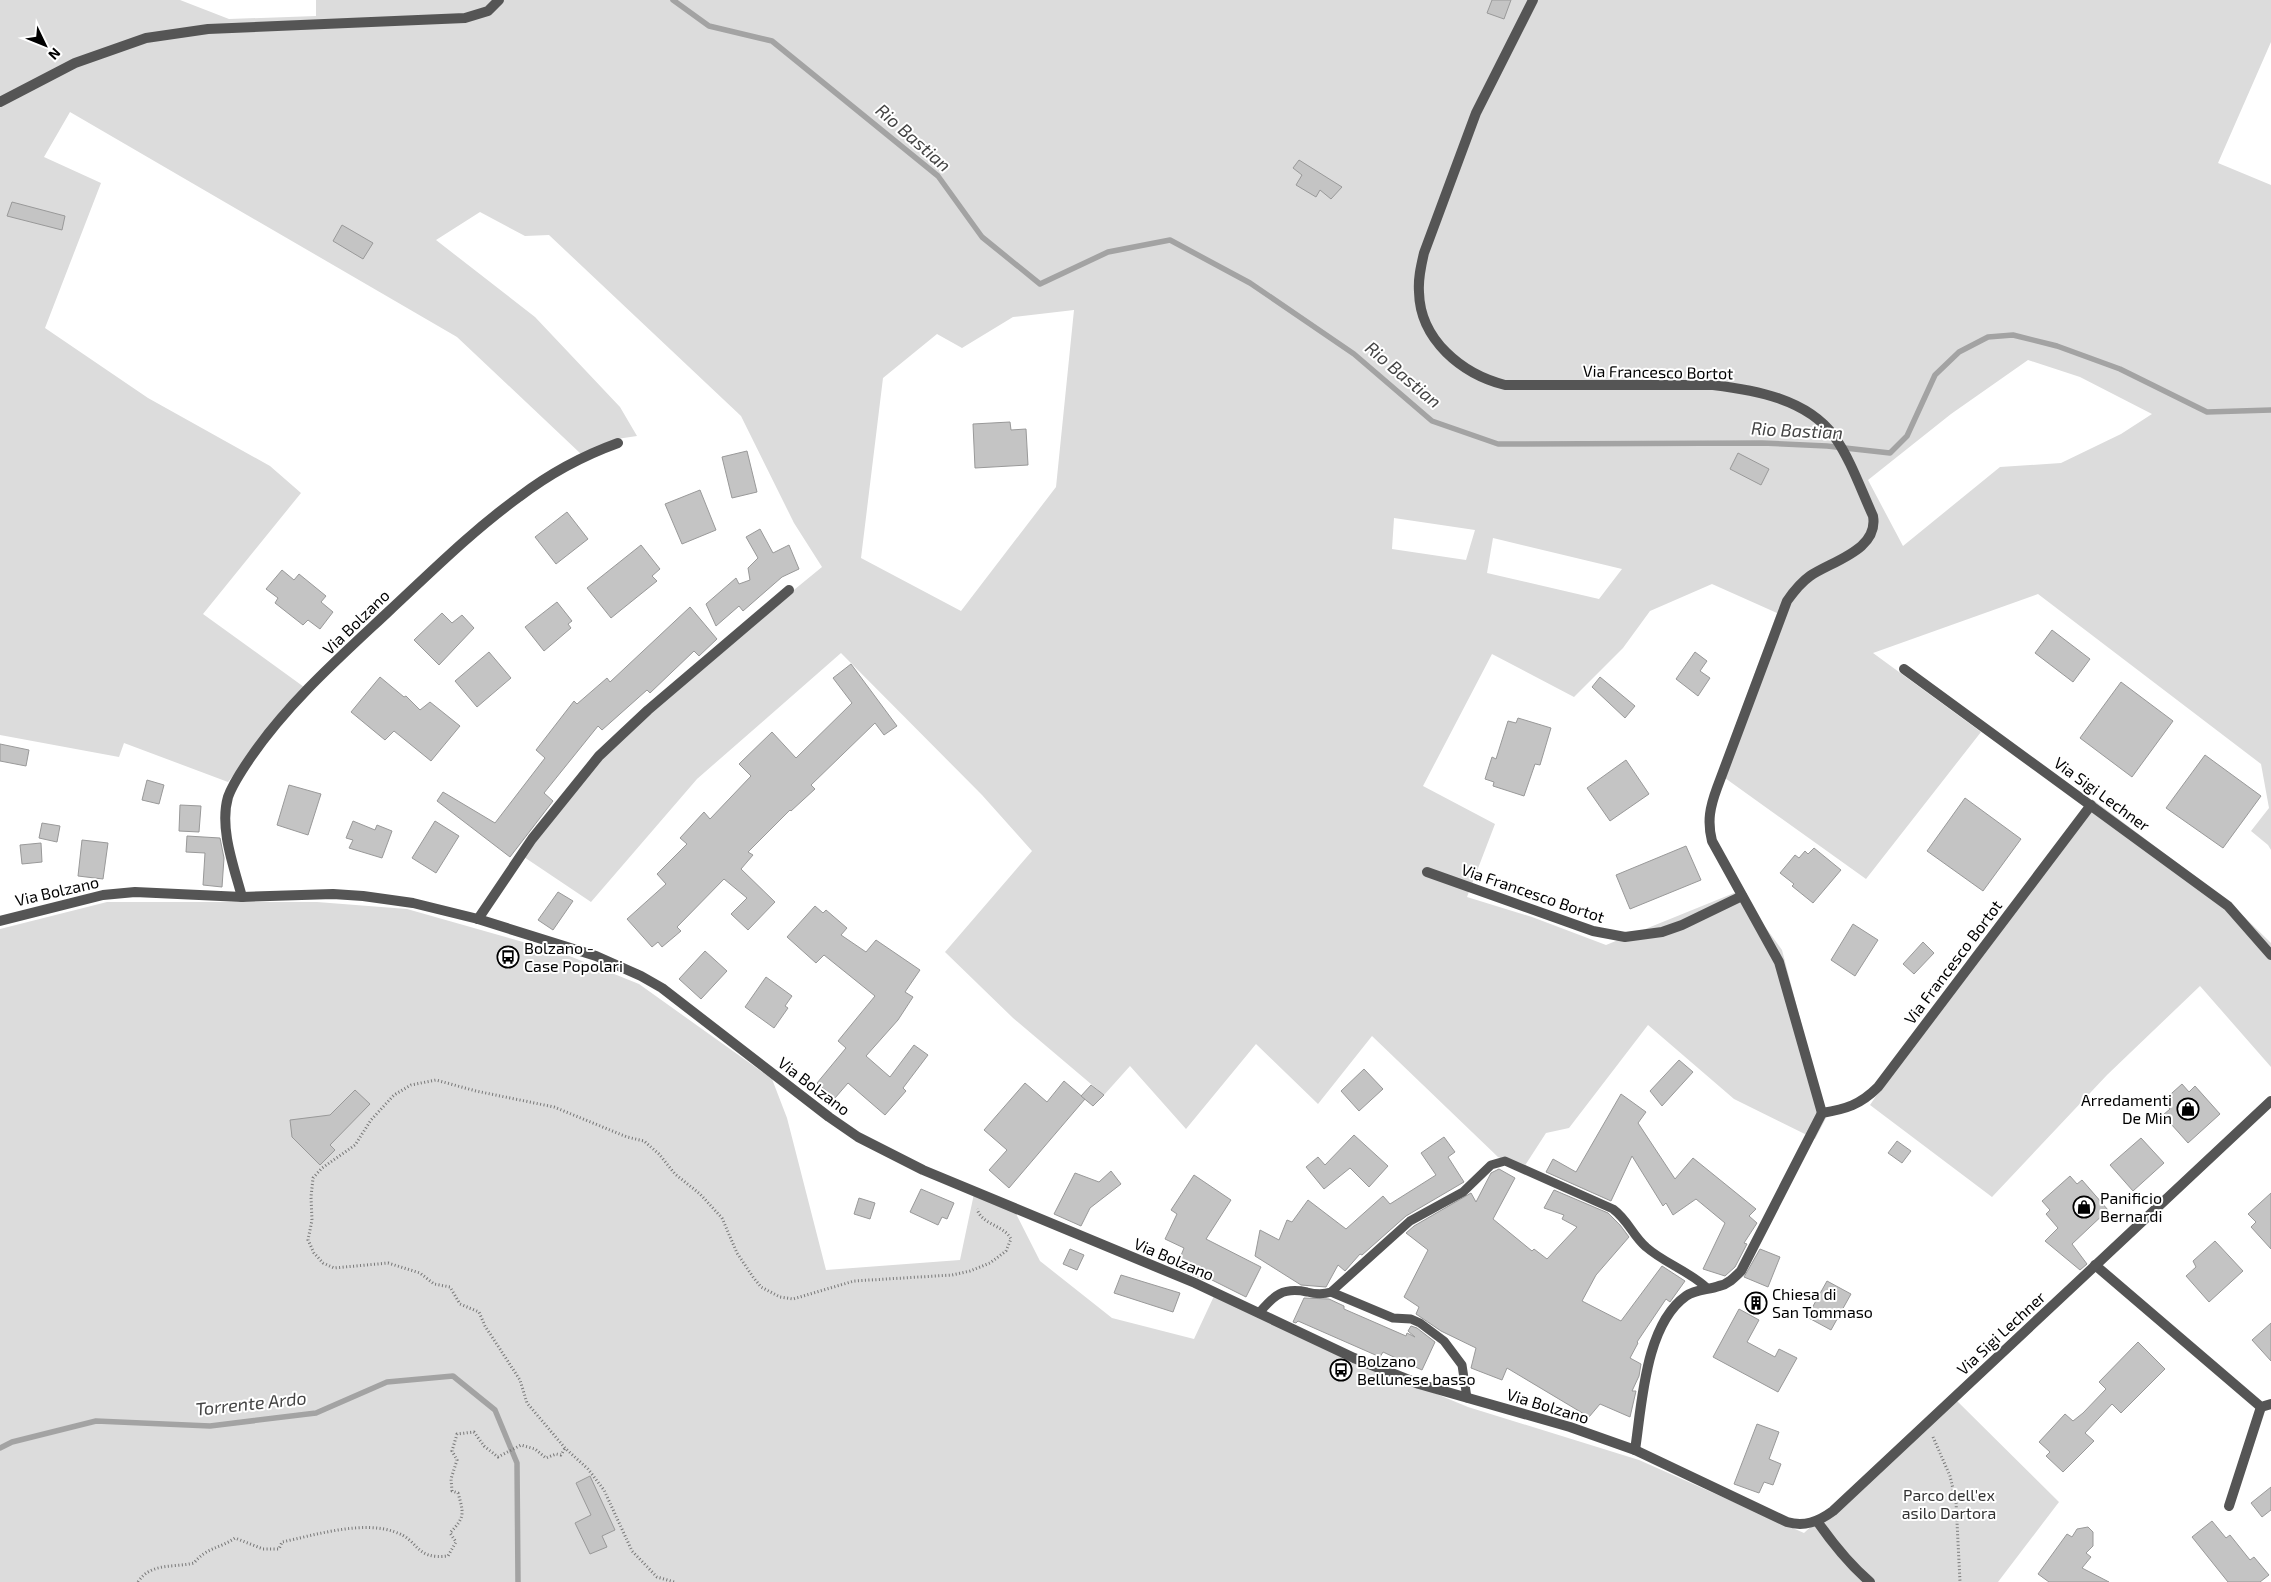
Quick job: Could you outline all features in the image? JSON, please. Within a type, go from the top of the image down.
[{"type":"street","points":[[0,102],[75,63],[146,38],[208,29],[465,18],[488,11],[499,0]]},
{"type":"street","name":"Via Francesco Bortot","points":[[1533,0],[1476,113],[1424,253],[1419,276],[1419,294],[1424,315],[1441,347],[1470,372],[1487,381],[1505,385],[1713,385],[1742,388],[1788,402],[1805,410],[1822,422],[1834,437],[1850,465],[1873,516],[1873,530],[1856,551],[1811,576],[1796,587],[1787,601],[1710,809],[1708,826],[1712,841],[1779,962],[1822,1113],[1854,1105],[1866,1099],[1878,1087],[2091,804]]},
{"type":"street","name":"Via Bolzano","points":[[242,897],[227,829],[228,797],[242,769],[268,735],[315,683],[479,528],[557,471],[618,443]]},
{"type":"street","points":[[478,919],[532,839],[599,756],[648,710],[789,590]]},
{"type":"street","name":"Via Sigi Lechner","points":[[1904,669],[2228,906],[2271,955]]},
{"type":"street","name":"Via Francesco Bortot","points":[[1427,872],[1593,931],[1625,937],[1662,932],[1682,925],[1742,896]]},
{"type":"street","name":"Via Bolzano","points":[[0,920],[103,895],[135,892],[242,897],[333,894],[413,903],[478,919],[596,956],[641,976],[686,1006],[858,1137],[923,1170],[1194,1283],[1354,1358],[1419,1384],[1570,1428],[1635,1450],[1786,1522],[1797,1525],[1817,1521]]},
{"type":"street","name":"Via Sigi Lechner","points":[[1817,1521],[1833,1511],[2271,1101]]},
{"type":"street","points":[[1635,1450],[1650,1357],[1665,1320],[1680,1300],[1694,1291],[1730,1282],[1741,1271],[1822,1113]]},
{"type":"street","points":[[2095,1265],[2266,1405],[2230,1506]]},
{"type":"street","points":[[1817,1521],[1833,1544],[1870,1582]]},
{"type":"lane","points":[[1259,1313],[1272,1299],[1285,1291],[1293,1289],[1318,1295],[1331,1292],[1410,1222],[1463,1192],[1491,1165],[1499,1162],[1506,1162],[1613,1209],[1622,1216],[1647,1248],[1697,1279],[1707,1288]]},
{"type":"lane","points":[[1331,1292],[1393,1318],[1411,1319],[1420,1323],[1444,1341],[1455,1353],[1462,1365],[1468,1398]]},
{"type":"path","points":[[674,1582],[657,1577],[632,1551],[604,1490],[588,1469],[565,1448],[527,1403],[520,1380],[485,1326],[479,1312],[460,1304],[450,1287],[434,1284],[420,1273],[388,1263],[334,1268],[323,1263],[314,1253],[308,1240],[312,1220],[311,1197],[313,1178],[322,1168],[355,1145],[371,1120],[394,1095],[411,1085],[436,1080],[476,1091],[554,1107],[627,1137],[644,1141],[660,1154],[675,1174],[700,1194],[722,1218],[737,1253],[761,1287],[780,1297],[793,1299],[854,1282],[952,1275],[970,1271],[990,1263],[1006,1251],[1011,1239],[1008,1234],[985,1220],[979,1214],[976,1205],[981,1194]]},
{"type":"path","points":[[1927,1423],[1950,1476],[1956,1502],[1960,1582]]},
{"type":"path","points":[[138,1582],[144,1574],[162,1566],[194,1563],[203,1552],[224,1545],[235,1538],[262,1549],[279,1548],[282,1542],[343,1529],[372,1528],[396,1532],[428,1556],[448,1556],[456,1542],[450,1532],[459,1523],[464,1513],[458,1494],[452,1491],[451,1479],[457,1460],[452,1451],[457,1434],[474,1432],[484,1446],[498,1457],[504,1452],[521,1445],[535,1449],[546,1458],[556,1454],[561,1455],[565,1448]]},
{"type":"green space","points":[[0,0],[180,0],[229,19],[316,16],[316,0],[2271,0],[2271,42],[2218,163],[2271,185],[2271,850],[2268,845],[2251,831],[2269,808],[2261,764],[2038,594],[1873,653],[1981,732],[1866,879],[1718,773],[1777,613],[1712,584],[1650,611],[1623,648],[1574,697],[1492,654],[1423,786],[1495,824],[1467,897],[1532,917],[1606,945],[1739,891],[1782,950],[1826,1118],[1815,1139],[1734,1099],[1648,1025],[1569,1128],[1546,1133],[1524,1167],[1498,1157],[1372,1036],[1318,1104],[1256,1044],[1186,1129],[1130,1066],[1104,1095],[1013,1018],[945,952],[1032,851],[982,795],[841,653],[697,779],[591,902],[524,857],[581,784],[605,756],[642,719],[718,652],[822,567],[794,523],[741,416],[549,235],[525,236],[480,212],[436,240],[535,317],[620,407],[637,436],[617,439],[581,454],[457,337],[70,112],[44,157],[101,183],[45,328],[148,398],[270,466],[301,493],[203,614],[304,687],[228,782],[124,743],[119,757],[0,735]],"holes":[[[1074,310],[1056,487],[961,611],[861,558],[883,378],[937,334],[962,348],[1013,317]],[[2028,360],[2080,377],[2152,414],[2121,434],[2061,463],[2000,467],[1903,546],[1868,480],[1951,414]],[[1394,518],[1475,530],[1466,560],[1392,549]],[[1493,538],[1622,569],[1599,599],[1487,573]]]},
{"type":"green space","points":[[2092,799],[2228,901],[2271,943],[2271,1067],[2200,986],[2107,1075],[1992,1197],[1870,1105],[1972,954]]},
{"type":"green space","name":"Parco dell'ex asilo Dartora","points":[[107,902],[317,902],[407,909],[562,953],[639,984],[772,1079],[787,1118],[826,1270],[960,1260],[975,1189],[1011,1204],[1040,1261],[1112,1318],[1194,1339],[1214,1296],[1313,1343],[1468,1407],[1639,1460],[1804,1533],[1951,1395],[2059,1502],[1998,1582],[0,1582],[0,929]]},
{"type":"building","points":[[1492,0],[1511,0],[1504,19],[1487,13]]},
{"type":"building","points":[[1299,160],[1342,187],[1331,199],[1320,190],[1316,197],[1296,185],[1302,175],[1293,168]]},
{"type":"building","points":[[12,202],[65,216],[62,230],[7,216]]},
{"type":"building","points":[[342,225],[373,243],[363,259],[333,241]]},
{"type":"building","points":[[1010,422],[1011,430],[1026,429],[1028,465],[975,468],[973,424]]},
{"type":"building","points":[[747,451],[757,492],[732,498],[722,457]]},
{"type":"building","points":[[1738,453],[1769,469],[1761,485],[1730,469]]},
{"type":"building","points":[[700,490],[716,530],[682,544],[665,504]]},
{"type":"building","points":[[567,512],[588,539],[556,564],[535,537]]},
{"type":"building","points":[[760,529],[773,553],[789,545],[799,569],[782,577],[743,611],[739,606],[716,626],[706,604],[736,578],[739,584],[750,580],[748,568],[758,558],[746,537]]},
{"type":"building","points":[[641,545],[660,569],[652,576],[657,581],[611,618],[587,588]]},
{"type":"building","points":[[282,570],[294,580],[299,574],[326,596],[321,602],[333,612],[320,629],[308,620],[303,625],[275,603],[278,598],[266,589]]},
{"type":"building","points":[[557,602],[572,621],[568,624],[571,628],[544,651],[525,627]]},
{"type":"building","points":[[690,607],[717,639],[699,656],[694,651],[650,693],[647,690],[602,730],[598,726],[544,793],[553,801],[510,857],[437,801],[443,792],[495,823],[545,758],[536,750],[574,701],[577,704],[607,678],[610,682]]},
{"type":"building","points":[[442,613],[452,623],[462,615],[474,628],[439,665],[414,640]]},
{"type":"building","points":[[2052,630],[2090,659],[2073,682],[2035,653]]},
{"type":"building","points":[[489,652],[511,678],[477,707],[455,681]]},
{"type":"building","points":[[1695,652],[1707,661],[1700,671],[1710,678],[1698,696],[1676,679]]},
{"type":"building","points":[[851,664],[897,726],[884,735],[875,723],[811,785],[815,789],[790,810],[748,852],[753,855],[741,869],[775,902],[748,930],[731,914],[747,898],[724,879],[677,927],[681,931],[662,947],[658,942],[652,947],[627,919],[666,884],[657,874],[687,844],[680,838],[704,812],[710,819],[751,776],[739,764],[772,732],[796,758],[852,703],[833,678]]},
{"type":"building","points":[[380,677],[404,697],[406,696],[420,710],[430,702],[460,726],[431,761],[394,731],[385,740],[351,712]]},
{"type":"building","points":[[1600,677],[1635,706],[1625,718],[1592,687]]},
{"type":"building","points":[[2121,682],[2173,721],[2132,777],[2080,738]]},
{"type":"building","points":[[1518,718],[1551,728],[1540,765],[1535,764],[1524,796],[1493,786],[1494,782],[1485,779],[1492,757],[1496,759],[1508,721],[1516,723]]},
{"type":"building","points":[[0,744],[29,750],[26,766],[0,761]]},
{"type":"building","points":[[2205,755],[2261,796],[2223,848],[2166,808]]},
{"type":"building","points":[[1626,760],[1649,794],[1610,821],[1587,788]]},
{"type":"building","points":[[147,780],[164,785],[159,804],[142,800]]},
{"type":"building","points":[[289,785],[321,794],[308,835],[277,825]]},
{"type":"building","points":[[1965,798],[2021,839],[1983,891],[1927,851]]},
{"type":"building","points":[[180,805],[201,806],[199,832],[179,831]]},
{"type":"building","points":[[353,821],[375,830],[377,825],[392,831],[382,858],[349,848],[353,840],[346,838]]},
{"type":"building","points":[[435,821],[459,836],[436,873],[412,858]]},
{"type":"building","points":[[42,823],[60,826],[57,842],[39,838]]},
{"type":"building","points":[[187,836],[220,838],[224,858],[222,887],[203,885],[205,853],[186,852]]},
{"type":"building","points":[[82,840],[108,843],[103,879],[78,876]]},
{"type":"building","points":[[41,843],[42,862],[22,864],[20,845]]},
{"type":"building","points":[[1686,846],[1701,880],[1630,909],[1616,875]]},
{"type":"building","points":[[1814,848],[1841,870],[1813,903],[1792,886],[1794,884],[1780,873],[1795,855],[1799,858],[1805,851],[1808,854]]},
{"type":"building","points":[[558,892],[573,901],[553,930],[538,920]]},
{"type":"building","points":[[815,906],[823,913],[826,910],[847,928],[841,935],[866,952],[876,940],[920,970],[905,992],[913,997],[898,1020],[866,1056],[890,1077],[914,1045],[928,1055],[903,1088],[906,1091],[885,1115],[848,1083],[835,1098],[817,1083],[846,1048],[838,1041],[875,996],[824,955],[816,963],[787,937]]},
{"type":"building","points":[[1853,924],[1878,940],[1855,976],[1831,960]]},
{"type":"building","points":[[1923,942],[1934,953],[1914,974],[1903,964]]},
{"type":"building","points":[[705,951],[727,971],[701,999],[679,979]]},
{"type":"building","points":[[766,977],[792,996],[785,1006],[788,1008],[774,1028],[745,1007]]},
{"type":"building","points":[[1679,1060],[1693,1072],[1662,1106],[1650,1091]]},
{"type":"building","points":[[1364,1069],[1383,1089],[1359,1111],[1341,1091]]},
{"type":"building","points":[[1064,1081],[1085,1099],[1009,1188],[989,1170],[1007,1150],[984,1130],[1025,1083],[1047,1102]]},
{"type":"building","points":[[2182,1084],[2189,1092],[2195,1086],[2220,1114],[2188,1143],[2163,1115],[2170,1109],[2163,1101]]},
{"type":"building","points":[[1091,1085],[1104,1095],[1093,1106],[1081,1096]]},
{"type":"building","points":[[355,1090],[370,1104],[330,1145],[335,1150],[320,1165],[292,1137],[290,1120],[330,1115]]},
{"type":"building","points":[[1621,1094],[1646,1112],[1638,1123],[1675,1179],[1693,1158],[1756,1209],[1749,1216],[1757,1223],[1744,1243],[1747,1244],[1735,1267],[1725,1276],[1703,1269],[1725,1223],[1696,1199],[1673,1215],[1666,1203],[1663,1206],[1632,1156],[1611,1201],[1546,1172],[1553,1159],[1576,1172]]},
{"type":"building","points":[[1354,1135],[1388,1166],[1369,1187],[1350,1168],[1324,1189],[1306,1167],[1318,1157],[1325,1165]]},
{"type":"building","points":[[1444,1137],[1455,1152],[1448,1157],[1464,1182],[1406,1216],[1362,1255],[1360,1254],[1345,1271],[1338,1265],[1326,1287],[1301,1285],[1255,1256],[1260,1230],[1279,1240],[1287,1220],[1292,1222],[1308,1200],[1346,1229],[1383,1196],[1390,1204],[1436,1175],[1421,1153]]},
{"type":"building","points":[[2141,1138],[2164,1163],[2133,1191],[2110,1165]]},
{"type":"building","points":[[1897,1141],[1911,1151],[1902,1163],[1888,1153]]},
{"type":"building","points":[[1499,1169],[1515,1178],[1493,1219],[1532,1251],[1534,1249],[1547,1259],[1577,1227],[1562,1219],[1564,1215],[1544,1208],[1554,1190],[1608,1213],[1629,1237],[1596,1275],[1582,1301],[1621,1321],[1662,1266],[1685,1281],[1670,1302],[1666,1299],[1637,1342],[1630,1358],[1641,1364],[1639,1376],[1632,1391],[1636,1391],[1630,1417],[1600,1404],[1589,1417],[1507,1368],[1502,1380],[1471,1368],[1476,1348],[1441,1331],[1416,1314],[1419,1307],[1404,1297],[1428,1250],[1406,1233],[1414,1226],[1471,1193],[1476,1202],[1491,1173]]},
{"type":"building","points":[[1111,1171],[1121,1184],[1090,1208],[1081,1226],[1054,1214],[1075,1173],[1099,1182]]},
{"type":"building","points":[[1194,1175],[1231,1200],[1206,1239],[1261,1267],[1246,1297],[1206,1277],[1205,1280],[1176,1268],[1184,1248],[1165,1239],[1177,1214],[1171,1210]]},
{"type":"building","points":[[2070,1176],[2077,1184],[2082,1180],[2108,1210],[2072,1244],[2087,1264],[2080,1270],[2045,1241],[2058,1228],[2046,1214],[2050,1210],[2042,1201]]},
{"type":"building","points":[[921,1189],[954,1203],[947,1219],[942,1217],[938,1225],[910,1212]]},
{"type":"building","points":[[2271,1193],[2271,1249],[2251,1227],[2256,1222],[2248,1214]]},
{"type":"building","points":[[859,1198],[875,1203],[870,1219],[854,1214]]},
{"type":"building","points":[[2215,1241],[2243,1271],[2209,1302],[2186,1276],[2196,1267],[2193,1261]]},
{"type":"building","points":[[1070,1249],[1084,1255],[1077,1270],[1063,1264]]},
{"type":"building","points":[[1760,1249],[1780,1257],[1768,1287],[1744,1277]]},
{"type":"building","points":[[1121,1275],[1180,1293],[1173,1312],[1114,1293]]},
{"type":"building","points":[[1827,1281],[1851,1294],[1831,1330],[1807,1317]]},
{"type":"building","points":[[1304,1298],[1329,1299],[1344,1306],[1344,1309],[1406,1336],[1407,1333],[1415,1337],[1408,1331],[1411,1326],[1417,1328],[1435,1342],[1422,1370],[1383,1352],[1380,1357],[1298,1321],[1296,1323],[1293,1322]]},
{"type":"building","points":[[1739,1309],[1759,1320],[1747,1342],[1775,1357],[1779,1349],[1797,1358],[1778,1392],[1713,1357]]},
{"type":"building","points":[[2271,1323],[2271,1361],[2252,1340]]},
{"type":"building","points":[[2138,1342],[2165,1369],[2121,1413],[2112,1404],[2085,1433],[2094,1441],[2063,1472],[2046,1456],[2050,1452],[2039,1442],[2065,1414],[2073,1421],[2083,1413],[2106,1389],[2099,1382]]},
{"type":"building","points":[[1757,1424],[1779,1432],[1769,1459],[1781,1464],[1773,1485],[1764,1482],[1759,1493],[1734,1484]]},
{"type":"building","points":[[590,1476],[615,1530],[602,1536],[607,1547],[590,1554],[575,1523],[591,1515],[576,1483]]},
{"type":"building","points":[[2271,1487],[2271,1510],[2262,1517],[2251,1503]]},
{"type":"building","points":[[2212,1521],[2226,1538],[2230,1535],[2250,1560],[2254,1557],[2269,1575],[2260,1582],[2228,1582],[2192,1537]]},
{"type":"building","points":[[2088,1527],[2093,1532],[2093,1546],[2086,1553],[2091,1557],[2082,1568],[2109,1582],[2049,1582],[2038,1574],[2067,1534],[2072,1537],[2077,1529]]},
{"type":"waterway","name":"Rio Bastian","points":[[673,0],[709,26],[772,41],[938,176],[982,237],[1040,284],[1108,252],[1170,240],[1250,283],[1354,354],[1432,421],[1498,444],[1762,443],[1827,446],[1890,453],[1907,436],[1935,375],[1959,352],[1988,337],[2013,335],[2057,346],[2120,369],[2207,412],[2271,410]]},
{"type":"waterway","name":"Torrente Ardo","points":[[0,1448],[12,1442],[96,1421],[210,1426],[316,1413],[387,1382],[453,1376],[495,1410],[517,1463],[518,1582]]},
{"type":"place","name":"Bolzano - Case Popolari","points":[[508,957]]},
{"type":"place","name":"Arredamenti De Min","points":[[2188,1109]]},
{"type":"place","name":"Panificio Bernardi","points":[[2084,1207]]},
{"type":"place","name":"Chiesa di San Tommaso","points":[[1756,1303]]},
{"type":"place","name":"Bolzano Bellunese basso","points":[[1341,1370]]}]
